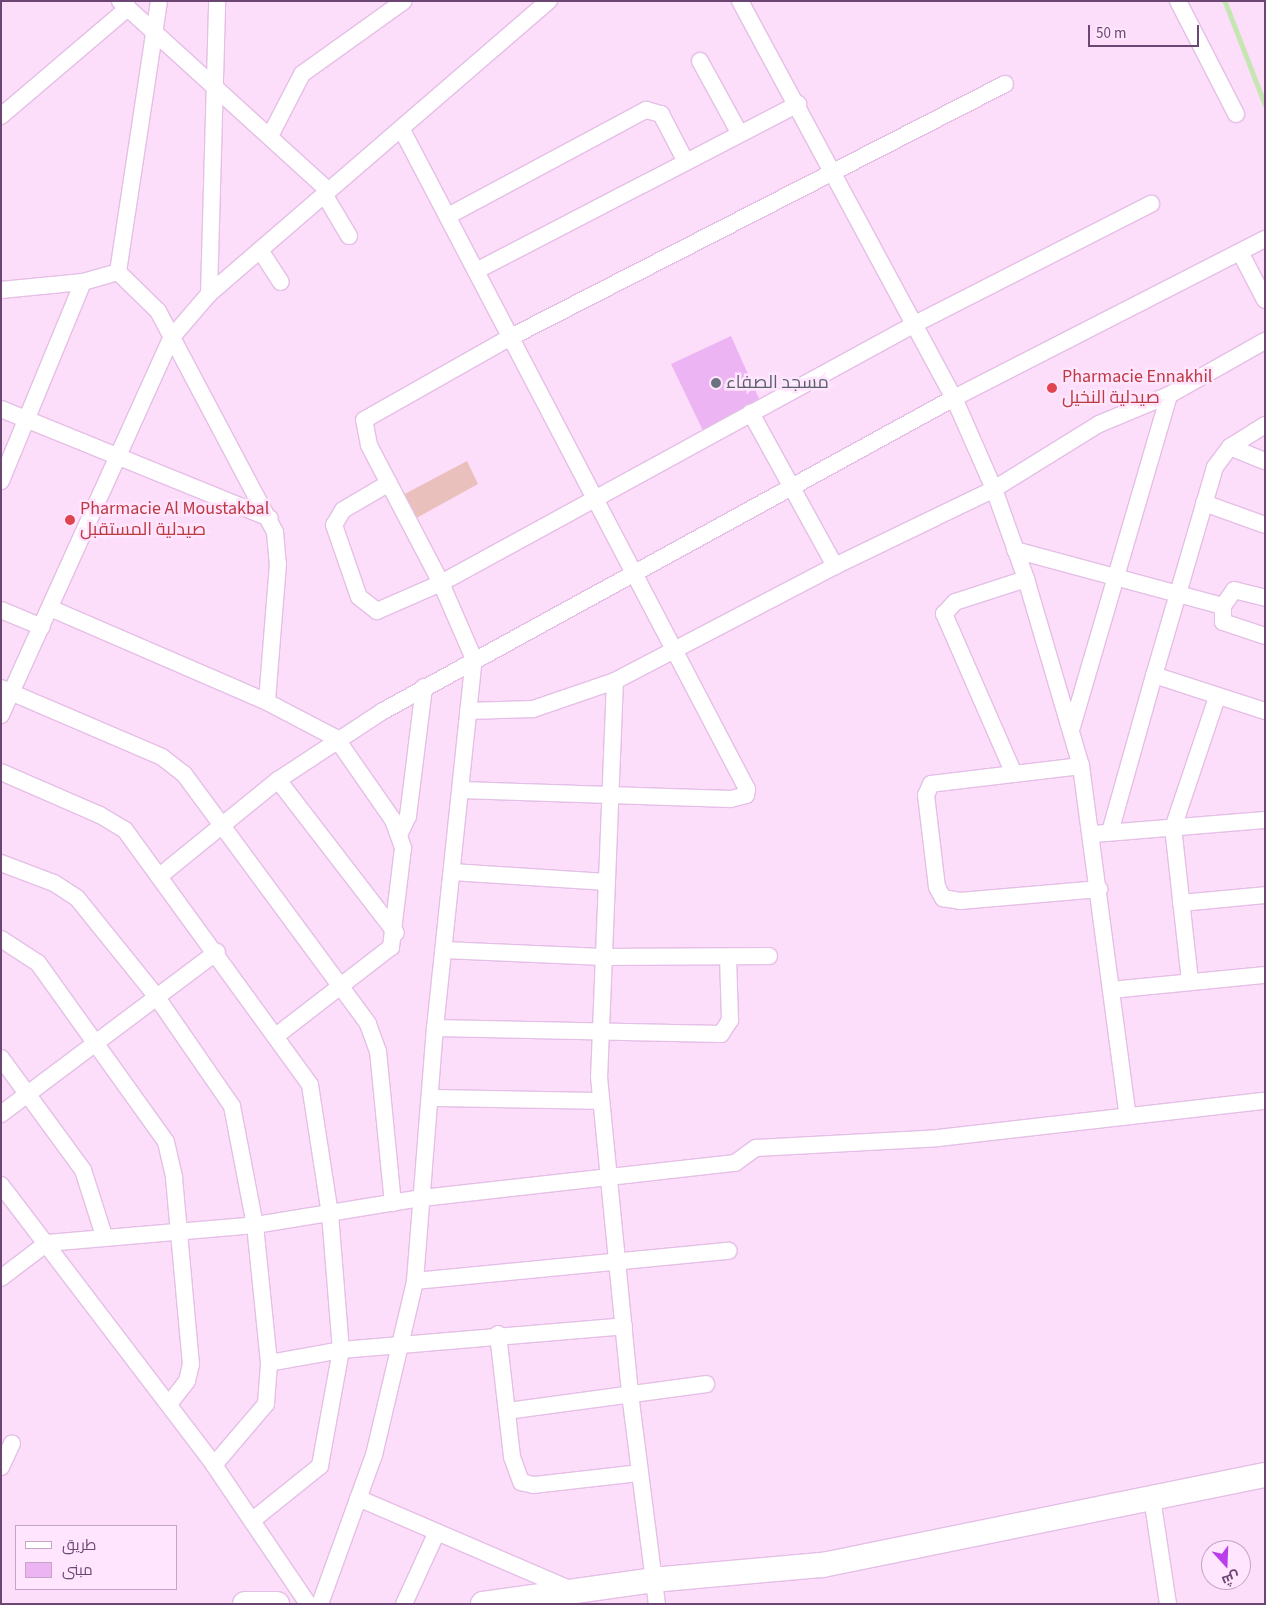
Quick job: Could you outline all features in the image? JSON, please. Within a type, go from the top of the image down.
[{"type":"street","points":[[118,272],[157,33],[159,1]]},
{"type":"street","points":[[209,294],[217,1]]},
{"type":"street","points":[[270,136],[302,74],[404,1]]},
{"type":"street","points":[[740,1],[798,104],[954,398],[994,489],[1026,579],[1082,766],[1093,834],[1128,1116]]},
{"type":"street","points":[[1178,1],[1236,114]]},
{"type":"street","points":[[1,715],[6,690],[42,627],[172,337],[209,294],[326,192],[402,130],[544,3]]},
{"type":"street","points":[[1,116],[124,4],[270,136],[326,192],[349,236]]},
{"type":"street","points":[[700,62],[740,134]]},
{"type":"street","points":[[320,1604],[358,1498],[403,1345],[415,1281],[435,1028],[474,659],[441,583],[363,431],[367,415],[511,337],[1005,84]]},
{"type":"street","points":[[476,271],[798,104]]},
{"type":"street","points":[[448,216],[646,110],[661,114],[686,162]]},
{"type":"street","points":[[402,130],[676,650],[747,792],[731,799],[461,790]]},
{"type":"street","points":[[389,483],[343,510],[334,525],[359,597],[378,611],[441,583],[915,324],[1152,204]]},
{"type":"street","points":[[161,875],[221,824],[336,738],[424,687],[793,488],[954,398],[1265,239]]},
{"type":"street","points":[[260,250],[282,282]]},
{"type":"street","points":[[1240,252],[1265,300]]},
{"type":"street","points":[[1,290],[83,282],[118,272]]},
{"type":"street","points":[[118,272],[158,311],[270,518],[278,564],[267,702]]},
{"type":"street","points":[[1,481],[28,420],[83,282]]},
{"type":"street","points":[[468,711],[533,709],[615,681],[835,566],[994,489],[1098,424],[1169,395],[1265,341]]},
{"type":"street","points":[[1072,728],[1169,395]]},
{"type":"street","points":[[1,409],[270,518]]},
{"type":"street","points":[[751,413],[835,566]]},
{"type":"street","points":[[1110,832],[1177,593],[1215,467],[1230,447],[1265,425]]},
{"type":"street","points":[[1230,447],[1265,461]]},
{"type":"street","points":[[1204,503],[1265,525]]},
{"type":"street","points":[[1015,550],[1222,606]]},
{"type":"street","points":[[1014,774],[944,614],[955,602],[1026,579]]},
{"type":"street","points":[[1265,598],[1234,590],[1222,606],[1223,622],[1265,636]]},
{"type":"street","points":[[50,608],[267,702],[336,738],[400,833],[403,848],[396,933],[387,953],[278,1035]]},
{"type":"street","points":[[1,610],[42,627]]},
{"type":"street","points":[[1154,675],[1265,711]]},
{"type":"street","points":[[615,681],[600,1028],[601,1101],[630,1394],[657,1604]]},
{"type":"street","points":[[400,833],[408,816],[424,687]]},
{"type":"street","points":[[6,690],[171,762],[221,824],[342,986],[368,1024],[378,1051],[394,1203]]},
{"type":"street","points":[[1190,981],[1173,828],[1217,697]]},
{"type":"street","points":[[1082,766],[946,780],[928,786],[939,894],[960,901],[1099,889]]},
{"type":"street","points":[[1,772],[116,824],[161,875],[278,1035],[314,1098],[330,1214],[341,1350],[320,1466],[254,1519]]},
{"type":"street","points":[[278,780],[396,933]]},
{"type":"street","points":[[1093,834],[1265,820]]},
{"type":"street","points":[[1,863],[54,883],[77,898],[156,996],[232,1106],[254,1225],[269,1363],[269,1385],[260,1414],[214,1465]]},
{"type":"street","points":[[452,872],[606,882]]},
{"type":"street","points":[[1182,903],[1265,895]]},
{"type":"street","points":[[1,939],[38,963],[166,1142],[178,1232],[191,1364],[187,1380],[169,1404]]},
{"type":"street","points":[[444,950],[603,957],[769,956]]},
{"type":"street","points":[[1,1114],[217,952]]},
{"type":"street","points":[[435,1028],[600,1028],[725,1032],[730,1020],[728,957]]},
{"type":"street","points":[[1111,990],[1265,975]]},
{"type":"street","points":[[1,1058],[83,1170],[104,1236]]},
{"type":"street","points":[[430,1098],[601,1101]]},
{"type":"street","points":[[1,1278],[47,1243],[104,1236],[254,1225],[422,1198],[608,1175],[735,1162],[756,1148],[918,1139],[1265,1101]]},
{"type":"street","points":[[1,1185],[169,1404],[254,1519],[308,1604]]},
{"type":"street","points":[[415,1281],[729,1250]]},
{"type":"street","points":[[269,1363],[341,1350],[498,1334],[624,1326]]},
{"type":"street","points":[[498,1334],[512,1457],[521,1482],[534,1485],[639,1473]]},
{"type":"street","points":[[507,1410],[706,1384]]},
{"type":"street","points":[[1,1467],[12,1443]]},
{"type":"street","points":[[483,1604],[653,1580],[822,1565],[1265,1475]]},
{"type":"street","points":[[358,1498],[574,1591]]},
{"type":"street","points":[[1152,1498],[1168,1604]]},
{"type":"street","points":[[404,1604],[437,1532]]},
{"type":"street","points":[[245,1604],[277,1604]]},
{"type":"shaded area","points":[[467,461],[478,484],[411,521],[399,497]]},
{"type":"building","name":"مسجد الصفاء","points":[[731,336],[761,403],[705,435],[671,364]]},
{"type":"waterway","points":[[1225,1],[1265,104]]},
{"type":"place","name":"مسجد الصفاء","points":[[716,383]]},
{"type":"place","name":"Pharmacie Ennakhil صيدلية النخيل","points":[[1052,388]]},
{"type":"place","name":"Pharmacie Al Moustakbal صيدلية المستقبل","points":[[70,520]]}]
